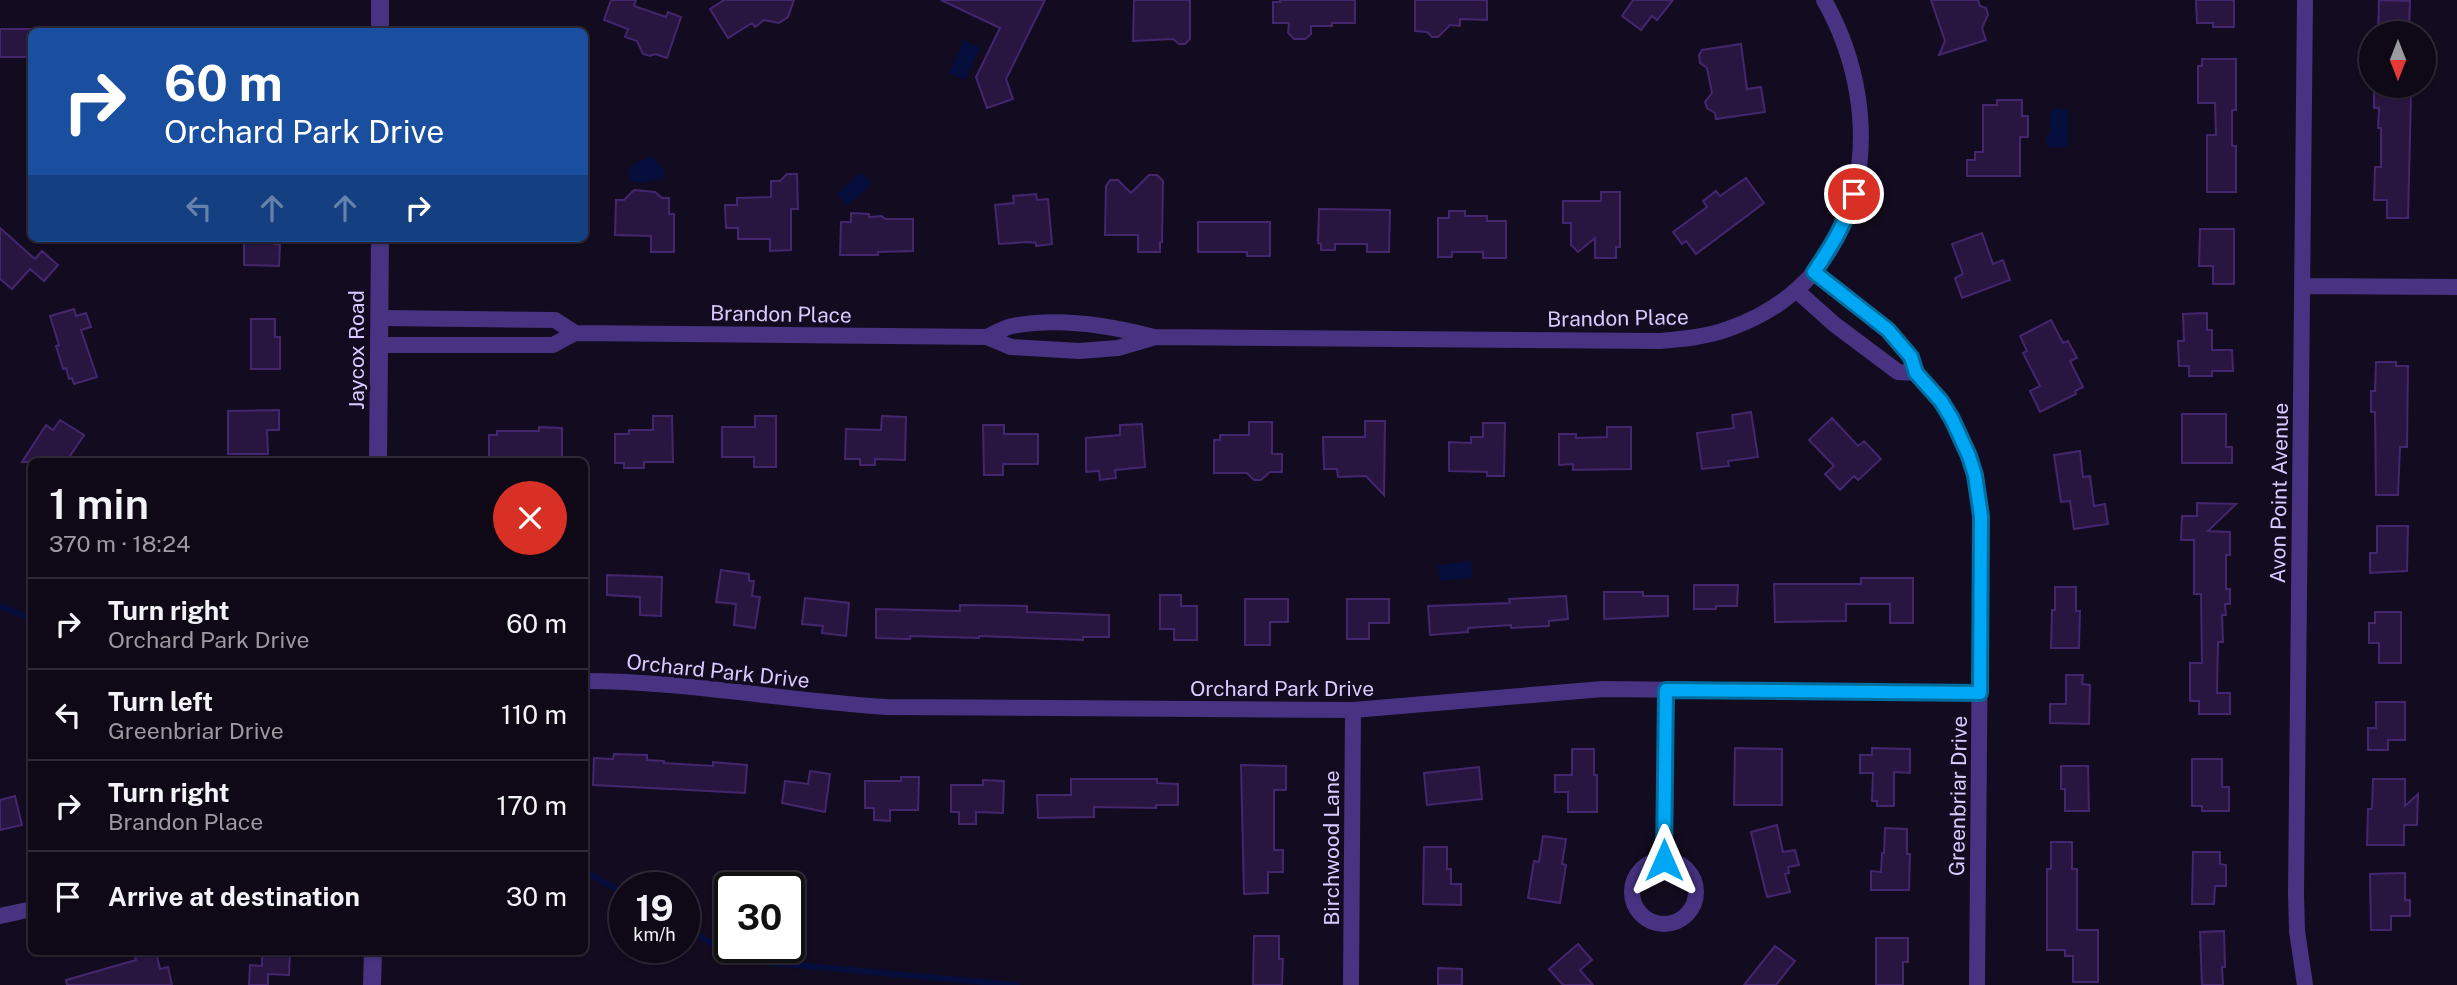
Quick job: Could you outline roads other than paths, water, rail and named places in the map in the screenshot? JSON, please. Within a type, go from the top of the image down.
[{"type":"street","points":[[380,0],[380,28]]},
{"type":"street","name":"Brandon Place","points":[[986,337],[1011,326],[1078,323],[1118,328],[1154,337],[1660,341],[1695,338],[1729,329],[1761,315],[1796,290],[1814,272],[1834,242],[1850,210],[1861,159],[1862,126],[1856,80],[1843,37],[1824,0]]},
{"type":"street","name":"Avon Point Avenue","points":[[2305,0],[2296,893],[2297,931],[2305,985]]},
{"type":"street","name":"Jaycox Road","points":[[378,458],[380,242]]},
{"type":"street","name":"Greenbriar Drive","points":[[1814,272],[1888,330],[1911,357],[1916,373],[1941,401],[1952,419],[1969,456],[1979,495],[1977,985]]},
{"type":"street","points":[[2302,286],[2457,287]]},
{"type":"street","name":"Greenbriar Drive","points":[[1796,290],[1834,324],[1898,372],[1916,373]]},
{"type":"street","name":"Brandon Place","points":[[380,318],[555,320],[575,333]]},
{"type":"street","name":"Brandon Place","points":[[379,345],[553,345],[575,333],[986,337],[1011,347],[1079,351],[1118,348],[1154,337]]},
{"type":"street","name":"Orchard Park Drive","points":[[588,681],[636,682],[832,704],[887,707],[1353,710],[1558,692],[1666,690],[1980,693]]},
{"type":"street","points":[[1664,860],[1666,690]]},
{"type":"street","name":"Birchwood Lane","points":[[1351,985],[1353,710]]},
{"type":"street","points":[[1664,860],[1684,867],[1691,875],[1696,895],[1693,906],[1679,921],[1658,924],[1640,914],[1634,905],[1633,884],[1644,867],[1664,860]]},
{"type":"street","points":[[0,916],[28,910]]},
{"type":"street","points":[[372,985],[373,955]]},
{"type":"waterway","points":[[0,606],[28,617]]},
{"type":"waterway","points":[[588,873],[609,885]]},
{"type":"waterway","points":[[700,937],[733,955],[772,963],[1017,985]]}]
